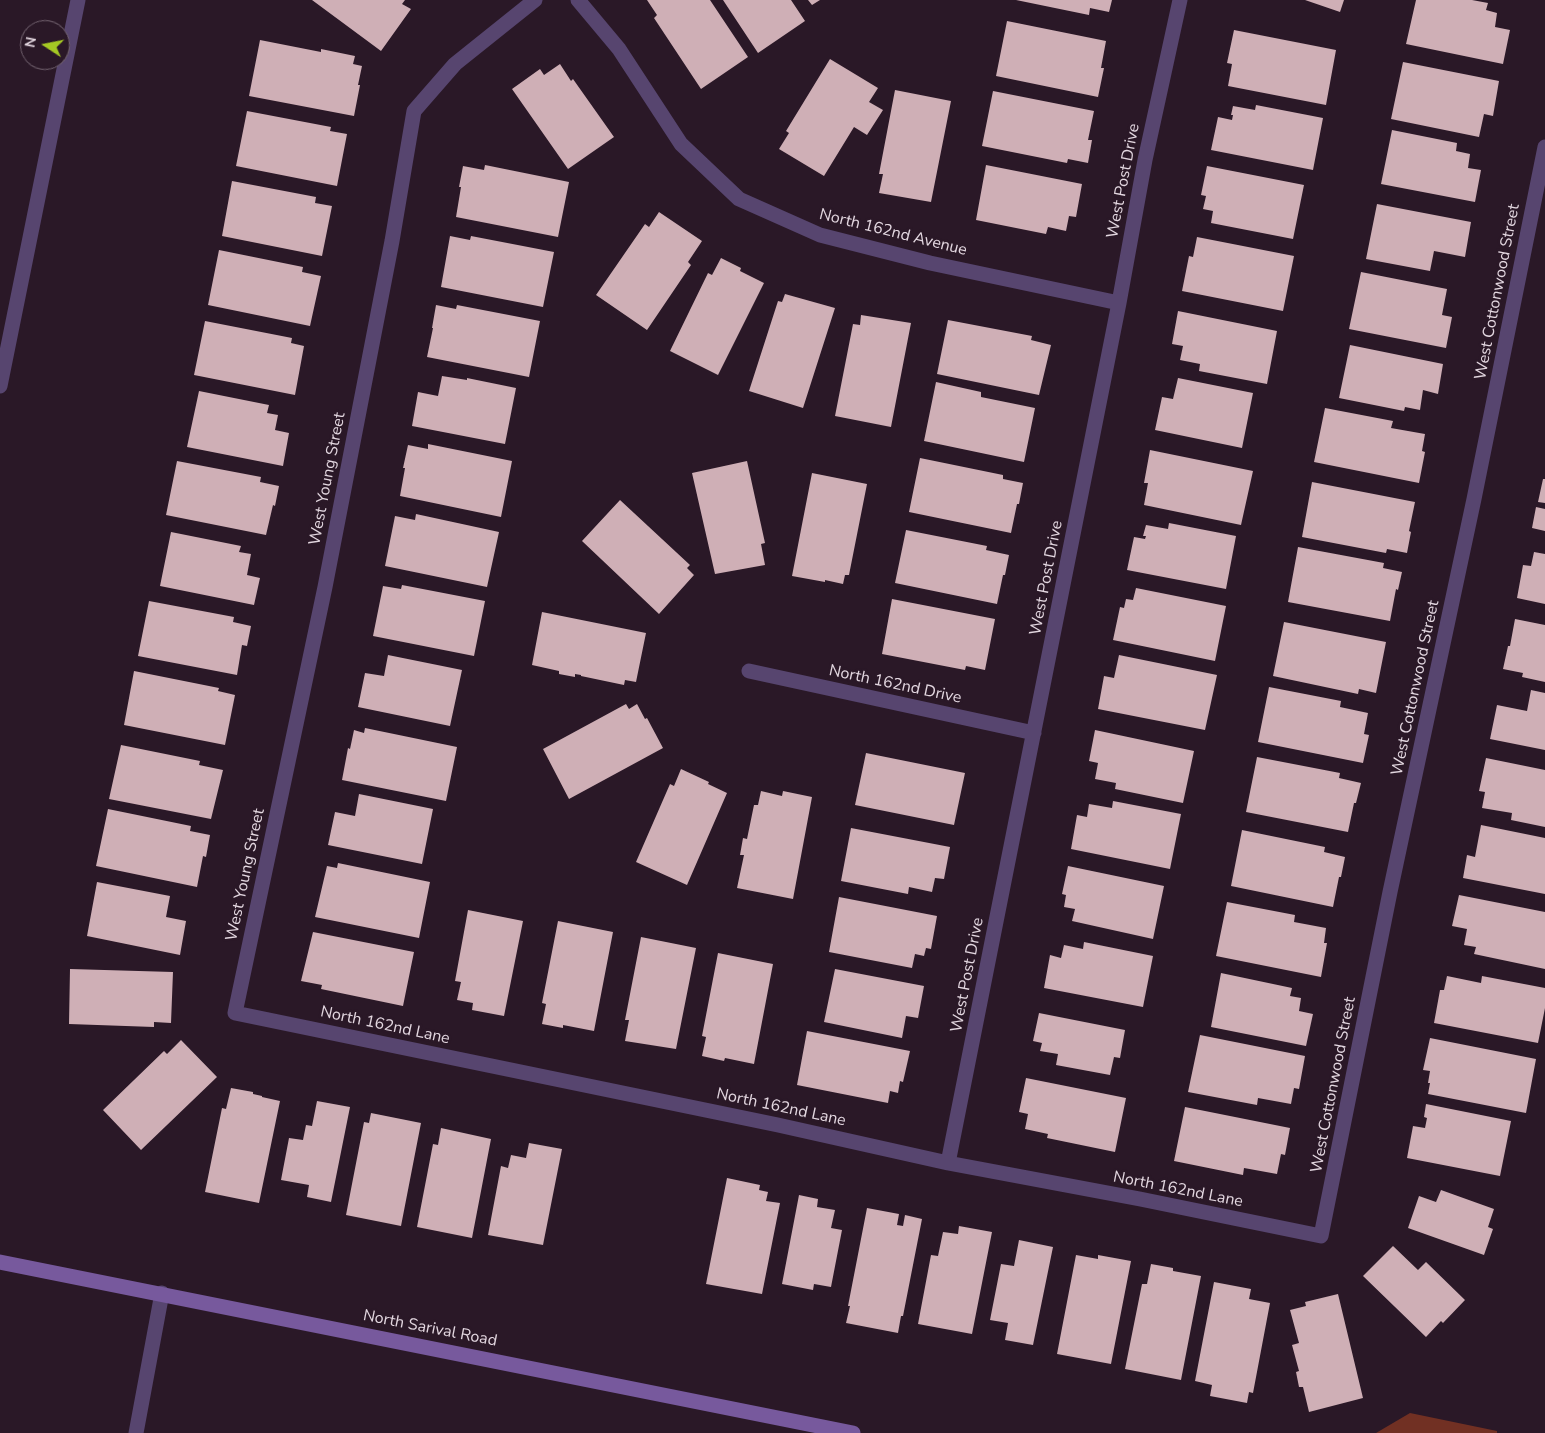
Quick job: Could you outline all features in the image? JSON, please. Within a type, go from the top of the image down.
[{"type":"main road","name":"North Sarival Road","points":[[0,1262],[853,1433]]},
{"type":"street","points":[[0,386],[78,0]]},
{"type":"street","name":"West Young Street","points":[[235,1013],[325,587],[392,241],[414,111],[456,64],[536,0]]},
{"type":"street","name":"North 162nd Avenue","points":[[578,0],[619,49],[681,144],[739,199],[820,235],[930,263],[1119,303]]},
{"type":"street","name":"West Post Drive","points":[[948,1163],[1119,303],[1145,160],[1180,0]]},
{"type":"street","name":"West Cottonwood Street","points":[[1321,1236],[1390,892],[1472,509],[1545,147]]},
{"type":"street","name":"North 162nd Drive","points":[[749,671],[1034,733]]},
{"type":"street","name":"North 162nd Lane","points":[[235,1013],[749,1119],[948,1163],[1140,1199],[1321,1236]]},
{"type":"street","points":[[136,1433],[162,1293]]},
{"type":"shaded area","points":[[1410,1413],[1497,1431],[1497,1433],[1376,1433]]},
{"type":"building","points":[[312,0],[405,0],[402,4],[411,9],[381,51]]},
{"type":"building","points":[[647,0],[710,0],[748,57],[701,89],[654,18],[657,15]]},
{"type":"building","points":[[723,0],[791,0],[805,21],[758,53]]},
{"type":"building","points":[[808,0],[820,0],[812,5]]},
{"type":"building","points":[[1016,0],[1112,0],[1109,12],[1090,8],[1089,15]]},
{"type":"building","points":[[1305,0],[1344,0],[1340,12]]},
{"type":"building","points":[[1416,0],[1472,0],[1488,3],[1486,10],[1497,13],[1495,27],[1510,30],[1503,64],[1406,44]]},
{"type":"building","points":[[1007,21],[1106,41],[1101,68],[1104,68],[1098,97],[996,76]]},
{"type":"building","points":[[1234,30],[1336,50],[1326,105],[1228,86],[1232,64],[1227,63]]},
{"type":"building","points":[[260,40],[321,52],[321,49],[355,56],[353,64],[362,66],[354,116],[249,96]]},
{"type":"building","points":[[830,59],[878,88],[869,102],[883,110],[867,135],[854,127],[824,176],[779,149],[789,133],[786,131]]},
{"type":"building","points":[[1403,62],[1499,81],[1493,116],[1484,114],[1479,137],[1391,119]]},
{"type":"building","points":[[560,64],[571,81],[573,79],[614,137],[568,169],[512,89],[540,69],[544,75]]},
{"type":"building","points":[[895,90],[951,101],[931,202],[879,193],[883,174],[879,174]]},
{"type":"building","points":[[993,91],[1094,111],[1088,140],[1092,140],[1088,163],[1068,159],[1067,163],[982,146]]},
{"type":"building","points":[[1256,105],[1323,118],[1313,170],[1211,150],[1218,117],[1232,120],[1233,106],[1255,110]]},
{"type":"building","points":[[247,111],[331,127],[330,131],[347,134],[337,186],[236,166]]},
{"type":"building","points":[[1392,130],[1457,143],[1456,151],[1470,154],[1468,168],[1481,170],[1475,202],[1381,184]]},
{"type":"building","points":[[485,165],[569,182],[558,237],[456,217],[463,166],[484,170]]},
{"type":"building","points":[[986,165],[1082,184],[1076,217],[1069,216],[1066,231],[1048,227],[1046,234],[976,220]]},
{"type":"building","points":[[1207,166],[1304,185],[1293,239],[1211,223],[1213,211],[1203,209],[1206,196],[1201,195]]},
{"type":"building","points":[[232,181],[316,197],[315,203],[332,206],[322,256],[222,236]]},
{"type":"building","points":[[1377,204],[1471,222],[1465,257],[1434,251],[1430,271],[1366,259]]},
{"type":"building","points":[[659,212],[702,241],[688,262],[691,265],[647,330],[596,295],[645,224],[649,227]]},
{"type":"building","points":[[450,236],[470,240],[471,236],[554,252],[543,307],[441,287]]},
{"type":"building","points":[[1197,237],[1294,256],[1283,311],[1182,291],[1189,256],[1193,257]]},
{"type":"building","points":[[219,250],[303,267],[302,272],[321,276],[310,326],[208,305]]},
{"type":"building","points":[[721,258],[741,268],[740,271],[764,283],[718,375],[670,351],[708,273],[712,275]]},
{"type":"building","points":[[1361,272],[1447,289],[1442,315],[1452,317],[1446,348],[1349,329]]},
{"type":"building","points":[[785,294],[835,308],[803,408],[749,391],[778,301],[782,302]]},
{"type":"building","points":[[436,305],[456,309],[457,305],[540,321],[529,377],[427,357]]},
{"type":"building","points":[[1178,311],[1277,331],[1267,384],[1199,371],[1200,364],[1180,360],[1183,346],[1172,344]]},
{"type":"building","points":[[861,315],[911,323],[891,427],[835,416],[853,324],[860,325]]},
{"type":"building","points":[[948,320],[1032,336],[1031,340],[1051,345],[1039,395],[937,374]]},
{"type":"building","points":[[205,321],[292,338],[291,343],[304,346],[295,395],[194,375]]},
{"type":"building","points":[[1350,345],[1443,364],[1438,394],[1423,390],[1420,410],[1405,407],[1404,411],[1339,398]]},
{"type":"building","points":[[442,376],[467,380],[467,378],[516,388],[505,444],[412,426],[418,392],[438,396]]},
{"type":"building","points":[[1178,378],[1253,393],[1242,448],[1155,430],[1162,397],[1173,399]]},
{"type":"building","points":[[936,382],[981,392],[981,397],[1035,408],[1024,462],[924,441]]},
{"type":"building","points":[[199,391],[269,405],[267,413],[278,415],[275,430],[289,433],[283,466],[187,447]]},
{"type":"building","points":[[1325,408],[1393,421],[1391,428],[1425,434],[1422,451],[1425,452],[1419,483],[1314,462]]},
{"type":"building","points":[[428,444],[512,461],[501,517],[400,496],[408,445],[428,449]]},
{"type":"building","points":[[1150,450],[1253,471],[1241,525],[1144,505],[1148,483],[1144,483]]},
{"type":"building","points":[[920,458],[1003,475],[1003,479],[1023,483],[1011,533],[909,512]]},
{"type":"building","points":[[177,461],[261,477],[260,482],[279,486],[266,535],[166,515]]},
{"type":"building","points":[[747,461],[765,543],[761,544],[765,565],[715,574],[692,473]]},
{"type":"building","points":[[812,473],[867,484],[849,575],[845,575],[843,584],[792,576]]},
{"type":"building","points":[[1543,479],[1545,479],[1545,503],[1538,502]]},
{"type":"building","points":[[1312,482],[1415,502],[1407,553],[1387,549],[1386,553],[1302,537]]},
{"type":"building","points":[[620,500],[690,565],[687,568],[694,575],[659,614],[582,541]]},
{"type":"building","points":[[1536,507],[1545,509],[1545,531],[1532,528]]},
{"type":"building","points":[[416,514],[499,532],[487,587],[385,566],[395,516],[415,520]]},
{"type":"building","points":[[1169,523],[1236,536],[1226,589],[1127,570],[1134,537],[1145,539],[1146,536],[1143,536],[1146,525],[1168,529]]},
{"type":"building","points":[[906,530],[987,546],[986,550],[1009,555],[997,604],[895,583]]},
{"type":"building","points":[[171,532],[241,546],[239,552],[251,554],[247,575],[260,578],[254,605],[160,586]]},
{"type":"building","points":[[1298,547],[1384,563],[1383,568],[1402,572],[1398,590],[1396,589],[1390,621],[1288,602]]},
{"type":"building","points":[[1534,552],[1545,554],[1545,604],[1517,598],[1523,565],[1531,566]]},
{"type":"building","points":[[402,585],[485,601],[474,656],[373,636],[383,586],[401,589]]},
{"type":"building","points":[[1136,588],[1226,606],[1215,661],[1113,640],[1120,607],[1124,608],[1126,599],[1133,600]]},
{"type":"building","points":[[892,599],[995,619],[985,670],[966,666],[965,670],[882,654]]},
{"type":"building","points":[[149,601],[234,617],[233,622],[251,626],[247,646],[242,645],[237,675],[138,656]]},
{"type":"building","points":[[542,612],[646,633],[636,682],[625,680],[624,685],[575,674],[575,677],[532,665]]},
{"type":"building","points":[[1515,619],[1545,625],[1545,682],[1522,677],[1523,673],[1503,669]]},
{"type":"building","points":[[1284,622],[1386,642],[1376,693],[1359,689],[1358,694],[1273,676]]},
{"type":"building","points":[[388,655],[462,670],[450,726],[358,707],[365,673],[384,676]]},
{"type":"building","points":[[1119,655],[1217,675],[1205,730],[1098,709],[1104,676],[1114,678]]},
{"type":"building","points":[[134,671],[219,688],[218,691],[235,695],[225,745],[124,725]]},
{"type":"building","points":[[1269,687],[1341,701],[1340,707],[1368,713],[1364,734],[1369,735],[1363,763],[1258,742]]},
{"type":"building","points":[[1531,690],[1545,693],[1545,750],[1490,739],[1497,705],[1527,711]]},
{"type":"building","points":[[626,704],[629,709],[637,704],[663,748],[569,799],[543,749]]},
{"type":"building","points":[[365,728],[457,747],[446,801],[342,780],[348,748],[350,749],[354,730],[364,733]]},
{"type":"building","points":[[1095,730],[1194,751],[1183,803],[1115,789],[1116,783],[1095,779],[1098,763],[1089,761]]},
{"type":"building","points":[[121,745],[200,761],[199,765],[223,770],[211,819],[109,799]]},
{"type":"building","points":[[866,753],[965,773],[954,825],[855,805]]},
{"type":"building","points":[[1257,757],[1340,773],[1339,778],[1361,783],[1356,803],[1354,803],[1348,832],[1246,812]]},
{"type":"building","points":[[1486,758],[1545,770],[1545,827],[1511,820],[1512,813],[1482,808],[1485,792],[1479,791]]},
{"type":"building","points":[[681,769],[727,793],[687,885],[636,862],[670,784],[674,786]]},
{"type":"building","points":[[761,791],[782,796],[783,791],[812,797],[793,899],[737,888],[744,855],[740,855],[743,838],[747,839],[754,805],[758,805]]},
{"type":"building","points":[[359,794],[433,809],[422,864],[328,845],[335,812],[355,816]]},
{"type":"building","points":[[1113,801],[1181,814],[1170,869],[1071,849],[1077,815],[1087,817],[1089,804],[1112,808]]},
{"type":"building","points":[[108,809],[191,826],[190,831],[210,835],[206,857],[203,856],[197,887],[96,866]]},
{"type":"building","points":[[1481,825],[1545,838],[1545,894],[1463,878],[1467,855],[1475,857]]},
{"type":"building","points":[[851,828],[950,847],[944,879],[935,878],[932,892],[909,887],[908,894],[841,881]]},
{"type":"building","points":[[1242,830],[1325,847],[1324,852],[1345,857],[1333,907],[1231,886]]},
{"type":"building","points":[[338,863],[430,882],[419,938],[315,917],[327,866],[337,868]]},
{"type":"building","points":[[1068,866],[1164,886],[1153,939],[1072,921],[1075,909],[1064,907],[1066,895],[1062,894]]},
{"type":"building","points":[[97,882],[170,896],[166,917],[186,921],[180,955],[87,936]]},
{"type":"building","points":[[1459,895],[1545,912],[1545,969],[1474,954],[1476,947],[1464,945],[1467,929],[1452,926]]},
{"type":"building","points":[[839,897],[937,916],[931,949],[926,948],[924,956],[915,954],[912,968],[829,952]]},
{"type":"building","points":[[1227,902],[1295,915],[1294,922],[1326,928],[1324,943],[1327,943],[1321,977],[1216,956]]},
{"type":"building","points":[[468,910],[523,921],[504,1016],[472,1010],[473,1003],[457,1000],[461,982],[455,981]]},
{"type":"building","points":[[558,921],[613,932],[594,1031],[563,1025],[563,1028],[542,1024],[546,1004],[542,1003]]},
{"type":"building","points":[[313,932],[414,952],[403,1006],[321,989],[322,985],[301,981]]},
{"type":"building","points":[[641,937],[696,948],[676,1049],[625,1041],[629,1020],[625,1020]]},
{"type":"building","points":[[1084,942],[1153,956],[1143,1007],[1044,988],[1050,955],[1061,958],[1064,945],[1083,949]]},
{"type":"building","points":[[718,953],[773,964],[754,1064],[725,1058],[724,1061],[702,1056],[706,1037],[702,1036]]},
{"type":"building","points":[[70,969],[173,972],[171,1023],[154,1022],[154,1027],[69,1024]]},
{"type":"building","points":[[835,969],[924,986],[918,1018],[906,1016],[902,1038],[824,1022]]},
{"type":"building","points":[[1221,973],[1292,988],[1290,996],[1301,998],[1299,1011],[1313,1014],[1306,1046],[1211,1027]]},
{"type":"building","points":[[1447,976],[1481,983],[1482,976],[1545,988],[1545,1008],[1538,1043],[1434,1023],[1440,990],[1444,990]]},
{"type":"building","points":[[1039,1013],[1125,1030],[1120,1058],[1114,1057],[1110,1075],[1056,1065],[1058,1054],[1040,1051],[1042,1043],[1033,1041]]},
{"type":"building","points":[[807,1031],[910,1051],[903,1082],[900,1081],[898,1093],[890,1091],[888,1103],[797,1085]]},
{"type":"building","points":[[1200,1035],[1305,1056],[1299,1089],[1294,1088],[1291,1104],[1258,1098],[1257,1105],[1188,1092]]},
{"type":"building","points":[[1430,1038],[1536,1059],[1526,1113],[1428,1094],[1430,1071],[1423,1070]]},
{"type":"building","points":[[181,1040],[217,1077],[141,1150],[103,1110],[164,1051],[167,1054]]},
{"type":"building","points":[[1026,1078],[1126,1098],[1115,1152],[1047,1138],[1048,1134],[1025,1129],[1028,1114],[1019,1112]]},
{"type":"building","points":[[231,1088],[253,1092],[253,1094],[262,1097],[280,1101],[259,1203],[205,1192],[222,1108],[226,1109]]},
{"type":"building","points":[[317,1101],[350,1107],[331,1202],[307,1197],[309,1185],[281,1180],[289,1138],[303,1140],[306,1125],[312,1126]]},
{"type":"building","points":[[1426,1104],[1511,1121],[1500,1176],[1407,1158],[1413,1126],[1425,1128],[1427,1118],[1424,1117]]},
{"type":"building","points":[[1185,1107],[1290,1128],[1285,1155],[1281,1154],[1277,1174],[1244,1168],[1243,1175],[1174,1161]]},
{"type":"building","points":[[371,1113],[421,1123],[401,1226],[346,1215],[364,1122],[369,1123]]},
{"type":"building","points":[[441,1128],[491,1139],[472,1238],[417,1227],[433,1144],[438,1145]]},
{"type":"building","points":[[529,1143],[562,1149],[543,1245],[488,1235],[501,1166],[508,1168],[511,1155],[526,1158]]},
{"type":"building","points":[[727,1178],[760,1185],[759,1190],[768,1192],[766,1201],[780,1203],[762,1294],[706,1284]]},
{"type":"building","points":[[1441,1190],[1494,1209],[1488,1227],[1493,1229],[1484,1255],[1408,1228],[1419,1196],[1436,1202]]},
{"type":"building","points":[[799,1195],[818,1199],[817,1207],[835,1210],[831,1228],[842,1230],[831,1287],[814,1284],[813,1290],[782,1284]]},
{"type":"building","points":[[867,1208],[899,1214],[897,1225],[903,1226],[905,1215],[922,1219],[898,1333],[846,1323]]},
{"type":"building","points":[[959,1226],[992,1232],[972,1334],[918,1324],[931,1255],[938,1256],[943,1232],[958,1234]]},
{"type":"building","points":[[1019,1240],[1053,1247],[1033,1345],[1005,1340],[1008,1323],[990,1320],[1001,1264],[1014,1266]]},
{"type":"building","points":[[1393,1246],[1418,1270],[1426,1262],[1465,1300],[1443,1323],[1441,1321],[1426,1337],[1363,1276]]},
{"type":"building","points":[[1076,1255],[1098,1259],[1098,1255],[1131,1261],[1111,1364],[1057,1354]]},
{"type":"building","points":[[1151,1264],[1173,1268],[1173,1271],[1201,1276],[1181,1380],[1125,1369],[1142,1284],[1147,1284]]},
{"type":"building","points":[[1214,1282],[1251,1289],[1249,1299],[1270,1303],[1253,1393],[1249,1392],[1247,1403],[1210,1396],[1212,1385],[1195,1381]]},
{"type":"building","points":[[1338,1294],[1363,1398],[1309,1412],[1303,1387],[1299,1387],[1296,1372],[1299,1371],[1292,1345],[1299,1343],[1290,1310],[1306,1306],[1305,1302]]}]
